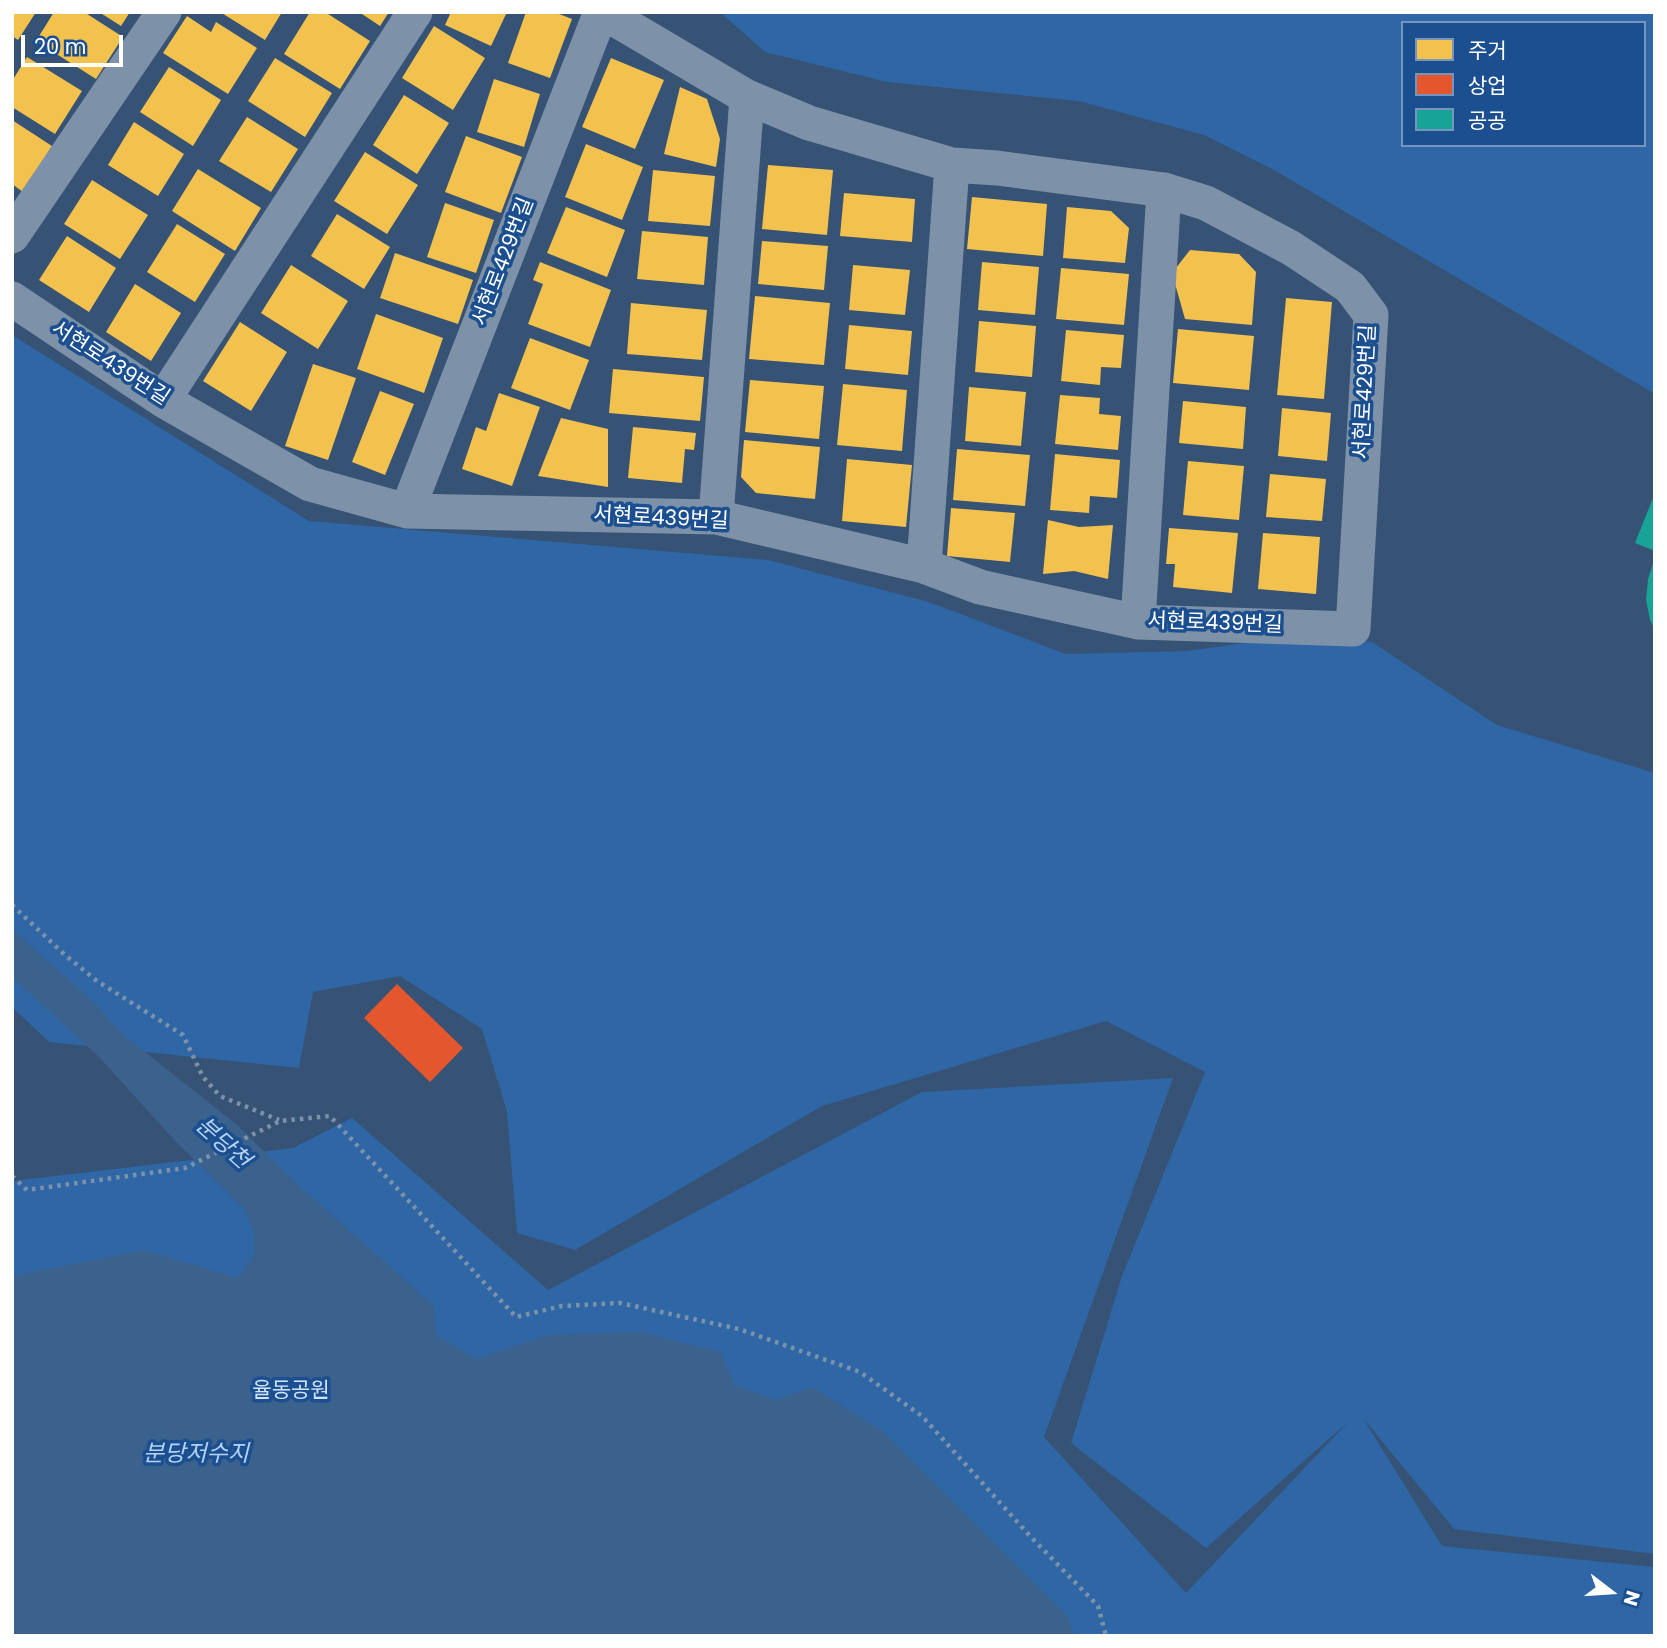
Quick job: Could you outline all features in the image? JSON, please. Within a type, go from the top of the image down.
[{"type":"street","points":[[12,236],[164,12]]},
{"type":"street","points":[[163,400],[415,12]]},
{"type":"street","name":"서현로429번길","points":[[407,511],[602,12],[747,97],[809,123],[952,166],[997,168],[1164,190],[1206,204],[1291,248],[1349,287],[1371,315],[1353,629]]},
{"type":"street","points":[[716,517],[747,97]]},
{"type":"street","points":[[924,566],[952,166]]},
{"type":"street","points":[[1138,622],[1164,190]]},
{"type":"street","name":"서현로439번길","points":[[12,299],[163,400],[310,484],[407,511],[716,517],[924,566],[980,587],[1138,622],[1353,629]]},
{"type":"path","points":[[12,905],[97,981],[183,1035],[203,1077],[220,1096],[280,1121]]},
{"type":"path","points":[[12,1176],[27,1190],[185,1168],[280,1121],[330,1116],[516,1317],[562,1306],[620,1303],[738,1329],[860,1372],[922,1416],[1029,1535],[1098,1606],[1106,1636]]},
{"type":"green space","points":[[720,12],[1655,12],[1655,394],[1274,170],[1204,135],[1079,101],[887,82],[765,52]]},
{"type":"green space","name":"율동공원","points":[[12,335],[309,521],[768,560],[929,602],[1066,654],[1187,651],[1303,635],[1372,642],[1497,725],[1655,773],[1655,1554],[1454,1529],[1363,1418],[1442,1546],[1655,1567],[1655,1636],[12,1636],[12,1181],[293,1148],[352,1118],[548,1290],[922,1092],[1173,1078],[1044,1437],[1186,1593],[1349,1421],[1206,1548],[1071,1443],[1122,1276],[1205,1072],[1106,1021],[822,1106],[575,1250],[517,1233],[507,1112],[482,1029],[400,976],[313,992],[299,1068],[49,1042],[12,1007]]},
{"type":"water","name":"분당저수지","points":[[12,929],[87,996],[126,1037],[235,1123],[306,1192],[434,1306],[436,1335],[476,1359],[548,1335],[640,1332],[720,1352],[735,1385],[776,1400],[812,1387],[881,1430],[1069,1618],[1074,1636],[12,1636],[12,1276],[144,1250],[238,1278],[254,1255],[254,1231],[244,1209],[176,1142],[99,1057],[12,977]]},
{"type":"building: 주거","points":[[12,12],[36,12],[18,40],[12,36]]},
{"type":"building: 주거","points":[[54,12],[84,12],[123,37],[96,79],[36,41]]},
{"type":"building: 주거","points":[[99,12],[130,12],[121,26]]},
{"type":"building: 주거","points":[[220,12],[282,12],[265,40]]},
{"type":"building: 주거","points":[[310,12],[325,12],[370,41],[340,89],[284,54]]},
{"type":"building: 주거","points":[[359,12],[389,12],[380,26]]},
{"type":"building: 주거","points":[[451,12],[507,12],[491,46],[445,25]]},
{"type":"building: 주거","points":[[526,12],[554,12],[572,19],[550,78],[508,63]]},
{"type":"building: 주거","points":[[187,16],[211,32],[216,22],[257,48],[228,94],[163,53]]},
{"type":"building: 주거","points":[[434,26],[485,58],[453,110],[402,78]]},
{"type":"building: 주거","points":[[27,57],[82,91],[55,134],[12,107],[12,81]]},
{"type":"building: 주거","points":[[275,58],[332,93],[305,137],[248,101]]},
{"type":"building: 주거","points":[[611,58],[664,80],[635,149],[582,127]]},
{"type":"building: 주거","points":[[169,67],[221,100],[193,146],[140,112]]},
{"type":"building: 주거","points":[[494,79],[540,94],[524,147],[477,132]]},
{"type":"building: 주거","points":[[680,87],[707,99],[720,139],[716,167],[664,154]]},
{"type":"building: 주거","points":[[404,95],[449,123],[417,174],[373,145]]},
{"type":"building: 주거","points":[[247,117],[298,149],[271,192],[219,161]]},
{"type":"building: 주거","points":[[12,120],[52,146],[23,192],[12,184]]},
{"type":"building: 주거","points":[[134,122],[184,154],[158,196],[108,165]]},
{"type":"building: 주거","points":[[466,136],[522,157],[501,213],[445,192]]},
{"type":"building: 주거","points":[[586,144],[643,167],[622,220],[565,197]]},
{"type":"building: 주거","points":[[365,152],[418,185],[387,234],[334,201]]},
{"type":"building: 주거","points":[[768,165],[833,170],[827,235],[762,229]]},
{"type":"building: 주거","points":[[198,169],[261,208],[235,251],[172,211]]},
{"type":"building: 주거","points":[[653,170],[715,176],[710,226],[648,221]]},
{"type":"building: 주거","points":[[92,180],[148,215],[120,259],[64,224]]},
{"type":"building: 주거","points":[[844,193],[915,199],[912,242],[840,236]]},
{"type":"building: 주거","points":[[972,197],[1047,204],[1043,256],[967,249]]},
{"type":"building: 주거","points":[[445,203],[494,220],[476,273],[427,257]]},
{"type":"building: 주거","points":[[566,207],[625,230],[607,277],[547,253]]},
{"type":"building: 주거","points":[[1067,207],[1111,211],[1129,228],[1125,263],[1063,258]]},
{"type":"building: 주거","points":[[337,214],[390,247],[364,289],[311,256]]},
{"type":"building: 주거","points":[[177,224],[225,254],[195,302],[147,272]]},
{"type":"building: 주거","points":[[642,231],[708,237],[704,285],[637,279]]},
{"type":"building: 주거","points":[[67,236],[116,268],[89,312],[39,280]]},
{"type":"building: 주거","points":[[762,241],[828,246],[824,290],[758,284]]},
{"type":"building: 주거","points":[[1190,250],[1239,254],[1256,272],[1252,325],[1185,319],[1172,273]]},
{"type":"building: 주거","points":[[395,253],[473,280],[458,324],[380,298]]},
{"type":"building: 주거","points":[[540,262],[611,290],[590,347],[528,324],[543,284],[533,280]]},
{"type":"building: 주거","points":[[982,262],[1039,267],[1035,315],[978,310]]},
{"type":"building: 주거","points":[[291,265],[348,301],[318,349],[261,313]]},
{"type":"building: 주거","points":[[853,265],[910,270],[905,315],[849,310]]},
{"type":"building: 주거","points":[[1061,268],[1129,274],[1124,325],[1056,319]]},
{"type":"building: 주거","points":[[135,284],[181,313],[151,361],[106,332]]},
{"type":"building: 주거","points":[[755,296],[830,303],[824,365],[749,359]]},
{"type":"building: 주거","points":[[1286,298],[1332,302],[1324,399],[1277,395]]},
{"type":"building: 주거","points":[[631,303],[707,310],[702,360],[627,354]]},
{"type":"building: 주거","points":[[376,314],[443,338],[424,393],[357,369]]},
{"type":"building: 주거","points":[[979,321],[1036,326],[1032,377],[975,372]]},
{"type":"building: 주거","points":[[240,322],[287,352],[251,411],[203,381]]},
{"type":"building: 주거","points":[[849,325],[912,331],[908,375],[845,369]]},
{"type":"building: 주거","points":[[1178,329],[1254,336],[1249,390],[1173,383]]},
{"type":"building: 주거","points":[[1066,330],[1124,335],[1121,368],[1101,367],[1100,385],[1061,381]]},
{"type":"building: 주거","points":[[530,338],[589,360],[570,410],[511,388]]},
{"type":"building: 주거","points":[[313,364],[356,378],[328,460],[285,446]]},
{"type":"building: 주거","points":[[613,369],[704,377],[700,421],[609,413]]},
{"type":"building: 주거","points":[[750,380],[824,386],[819,439],[745,432]]},
{"type":"building: 주거","points":[[843,384],[907,390],[902,451],[837,445]]},
{"type":"building: 주거","points":[[969,387],[1026,392],[1021,446],[965,441]]},
{"type":"building: 주거","points":[[380,391],[414,404],[385,475],[352,462]]},
{"type":"building: 주거","points":[[499,393],[540,407],[512,486],[462,469],[476,427],[486,431]]},
{"type":"building: 주거","points":[[1060,395],[1100,398],[1099,414],[1121,416],[1118,450],[1055,444]]},
{"type":"building: 주거","points":[[1183,401],[1246,407],[1243,449],[1179,443]]},
{"type":"building: 주거","points":[[1282,408],[1331,413],[1327,461],[1278,456]]},
{"type":"building: 주거","points":[[561,418],[608,429],[608,487],[538,476]]},
{"type":"building: 주거","points":[[633,427],[696,433],[694,450],[685,449],[682,483],[628,478]]},
{"type":"building: 주거","points":[[744,440],[820,447],[815,499],[756,493],[741,477]]},
{"type":"building: 주거","points":[[957,449],[1030,455],[1025,506],[953,500]]},
{"type":"building: 주거","points":[[1055,454],[1120,460],[1117,498],[1090,496],[1089,513],[1050,510]]},
{"type":"building: 주거","points":[[847,459],[912,465],[906,527],[842,521]]},
{"type":"building: 주거","points":[[1188,461],[1244,466],[1239,520],[1183,515]]},
{"type":"building: 주거","points":[[1270,474],[1326,479],[1322,521],[1266,517]]},
{"type":"building: 주거","points":[[951,508],[1015,513],[1010,562],[947,556]]},
{"type":"building: 주거","points":[[1048,520],[1079,527],[1113,525],[1108,579],[1074,571],[1043,574]]},
{"type":"building: 주거","points":[[1169,528],[1238,533],[1232,593],[1173,587],[1175,564],[1166,564]]},
{"type":"building: 주거","points":[[1263,533],[1320,537],[1316,594],[1258,589]]},
{"type":"building: 상업","points":[[397,984],[463,1048],[430,1082],[364,1018]]},
{"type":"building: 공공","points":[[1655,493],[1655,551],[1635,543]]},
{"type":"building: 공공","points":[[1654,561],[1655,630],[1646,600],[1648,579]]},
{"type":"water label","name":"분당천","points":[[222,1144]]}]
